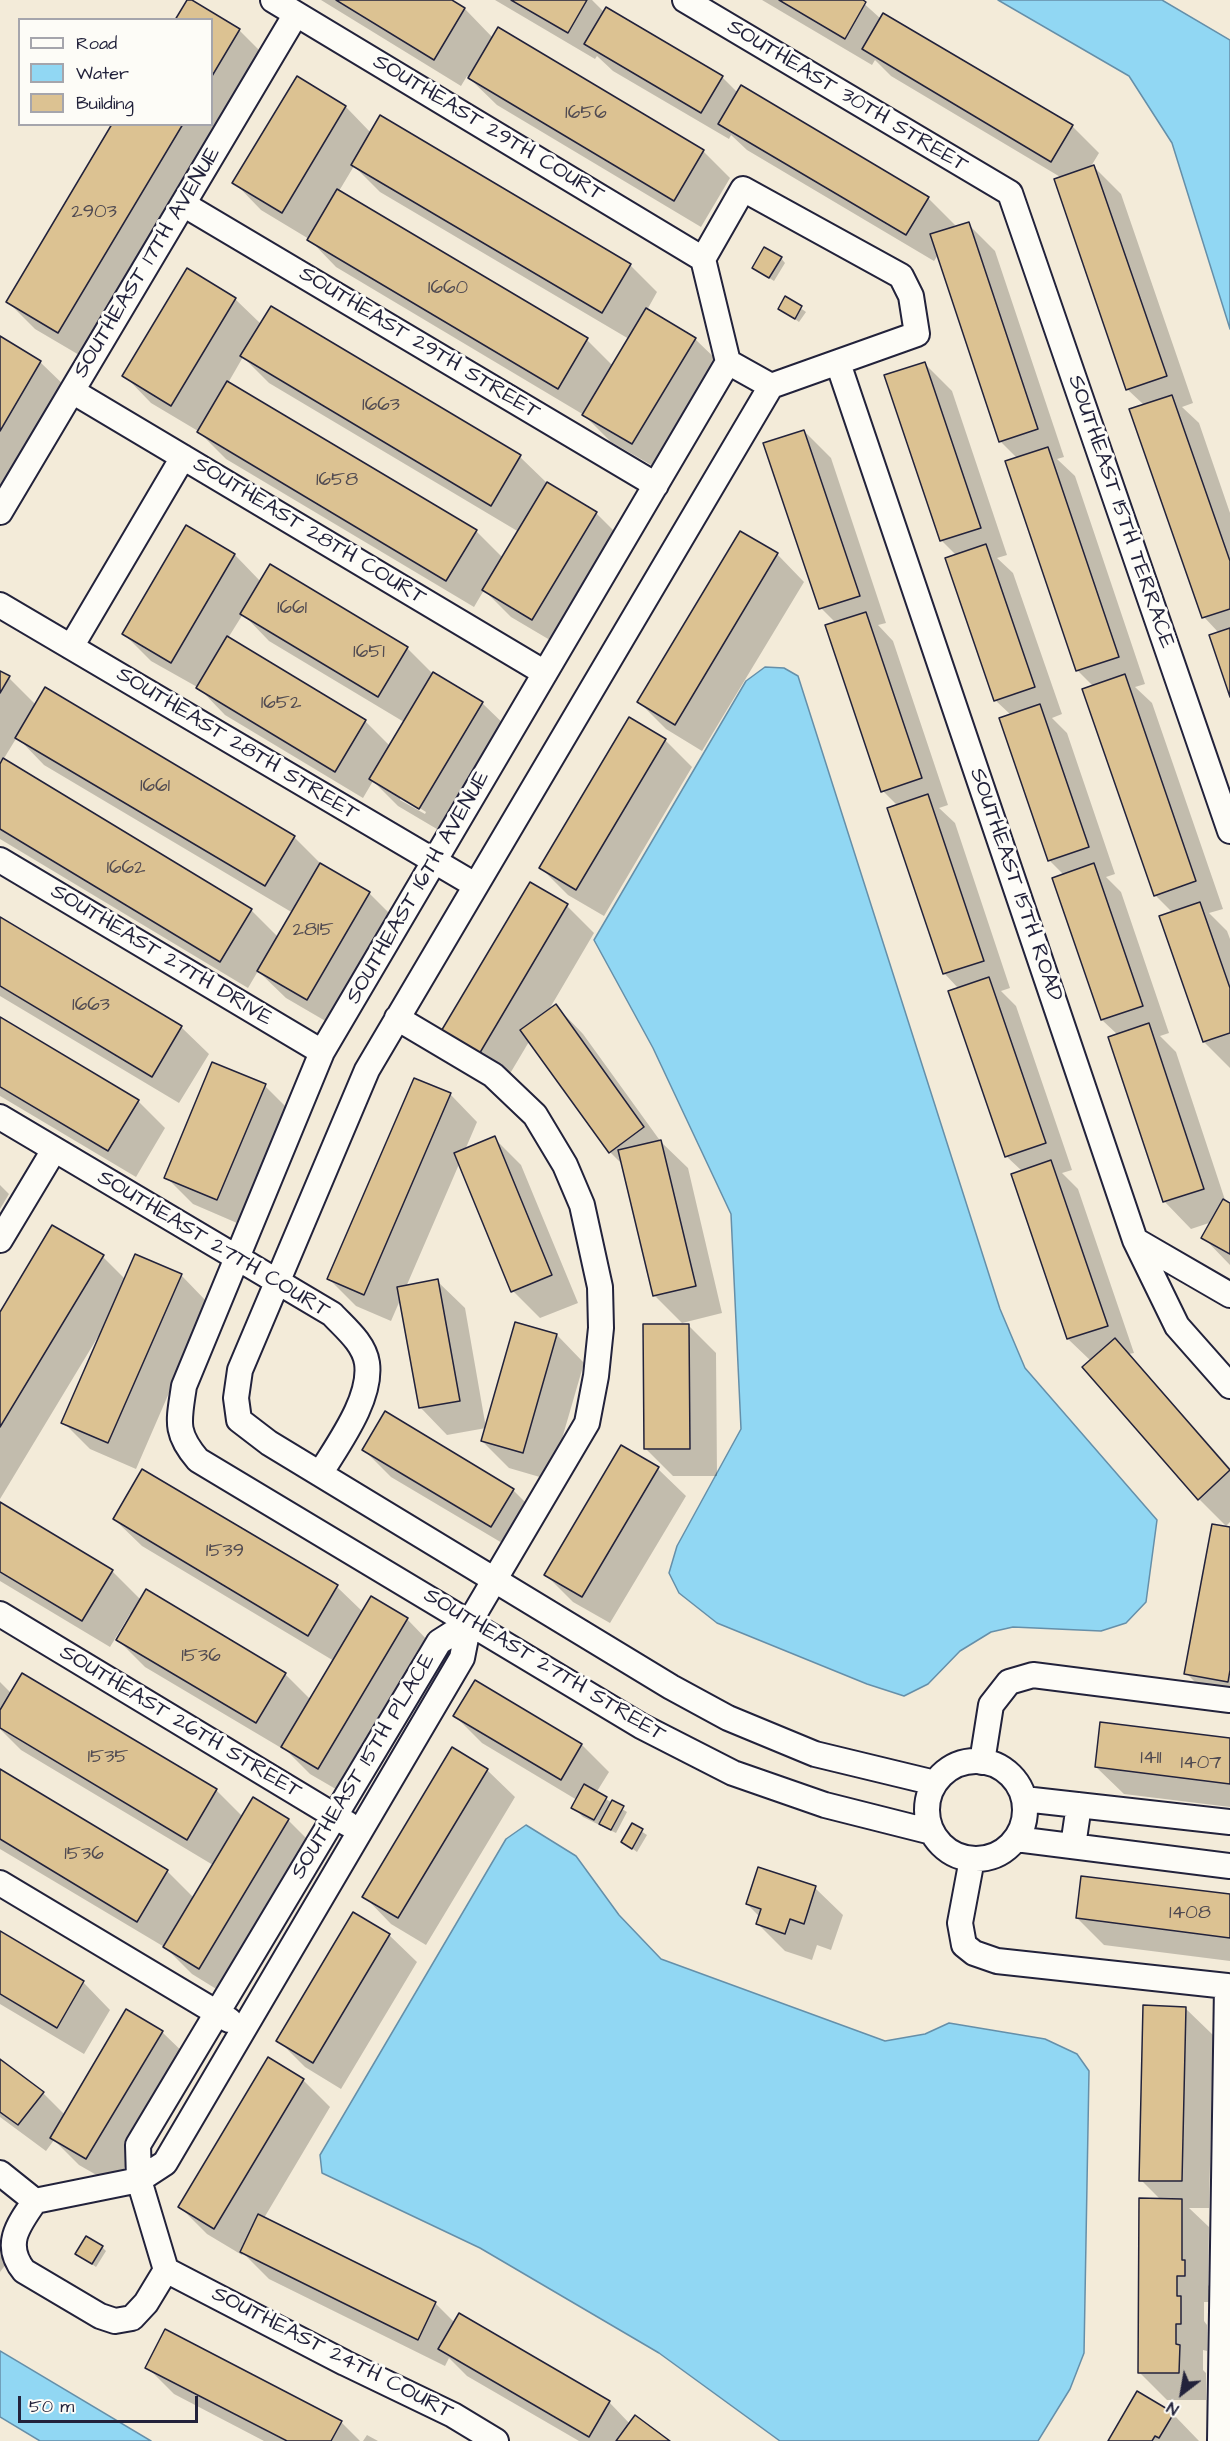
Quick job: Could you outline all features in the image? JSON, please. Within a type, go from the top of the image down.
[{"type":"street","name":"SOUTHEAST 29TH COURT","points":[[273,0],[703,259]]},
{"type":"street","name":"SOUTHEAST 30TH STREET","points":[[684,0],[1010,194]]},
{"type":"street","name":"SOUTHEAST 17TH AVENUE","points":[[0,512],[296,14]]},
{"type":"street","points":[[743,189],[901,276],[911,296],[917,334],[838,363],[771,386],[728,362],[703,259],[743,189]]},
{"type":"street","name":"SOUTHEAST 15TH TERRACE","points":[[1010,194],[1230,831]]},
{"type":"street","name":"SOUTHEAST 29TH STREET","points":[[183,204],[656,485]]},
{"type":"street","name":"SOUTHEAST 16TH AVENUE","points":[[183,1443],[179,1420],[184,1386],[322,1052],[728,362]]},
{"type":"street","name":"SOUTHEAST 15TH ROAD","points":[[838,363],[1135,1240],[1176,1326],[1230,1386]]},
{"type":"street","name":"SOUTHEAST 16TH AVENUE","points":[[320,1474],[269,1443],[239,1420],[236,1398],[240,1370],[367,1070],[771,386]]},
{"type":"street","name":"SOUTHEAST 28TH COURT","points":[[72,391],[545,673]]},
{"type":"street","points":[[71,647],[183,457]]},
{"type":"street","name":"SOUTHEAST 28TH STREET","points":[[0,605],[475,885]]},
{"type":"street","name":"SOUTHEAST 27TH DRIVE","points":[[0,860],[322,1052]]},
{"type":"street","points":[[397,1018],[493,1075],[535,1115],[565,1165],[582,1205],[600,1287],[601,1328],[596,1376],[587,1423],[469,1623]]},
{"type":"street","name":"SOUTHEAST 27TH COURT","points":[[0,1117],[332,1314],[356,1339],[367,1362],[366,1390],[352,1420],[320,1474]]},
{"type":"street","points":[[0,1240],[54,1150]]},
{"type":"street","points":[[1135,1240],[1230,1295]]},
{"type":"street","name":"SOUTHEAST 27TH STREET","points":[[183,1443],[198,1460],[641,1726],[733,1773],[825,1805],[932,1832]]},
{"type":"street","points":[[320,1474],[671,1687],[728,1718],[815,1754],[935,1783]]},
{"type":"street","name":"SOUTHEAST 26TH STREET","points":[[0,1614],[361,1831]]},
{"type":"street","name":"SOUTHEAST 15TH PLACE","points":[[139,2180],[138,2145],[439,1642],[469,1623]]},
{"type":"street","name":"SOUTHEAST 15TH PLACE","points":[[139,2180],[165,2163],[462,1658],[469,1623]]},
{"type":"street","points":[[982,1762],[991,1705],[1009,1682],[1033,1675],[1230,1700]]},
{"type":"street","points":[[968,1762],[982,1762],[996,1766],[1009,1774],[1018,1785],[1024,1799],[1024,1820],[1016,1839],[997,1855],[984,1859],[972,1859],[955,1855],[941,1845],[932,1832],[927,1807],[929,1794],[944,1773],[968,1762]]},
{"type":"street","points":[[1024,1799],[1230,1822]]},
{"type":"street","points":[[1073,1846],[1079,1805]]},
{"type":"street","points":[[1016,1839],[1230,1866]]},
{"type":"street","points":[[972,1859],[960,1923],[964,1945],[974,1953],[997,1961],[1227,1986],[1219,2438]]},
{"type":"street","points":[[0,1883],[244,2029]]},
{"type":"street","points":[[0,2173],[35,2201]]},
{"type":"street","points":[[139,2180],[166,2270],[146,2302],[132,2318],[115,2321],[100,2316],[24,2271],[15,2260],[13,2245],[19,2224],[35,2201],[139,2180]]},
{"type":"street","name":"SOUTHEAST 24TH COURT","points":[[166,2270],[345,2363],[453,2415],[496,2441]]},
{"type":"water","points":[[998,0],[1162,0],[1230,40],[1230,329],[1172,143],[1129,76]]},
{"type":"water","points":[[765,667],[784,668],[798,676],[1000,1309],[1025,1368],[1157,1520],[1146,1602],[1126,1623],[1101,1631],[1013,1627],[991,1632],[960,1651],[928,1684],[904,1696],[867,1684],[717,1623],[679,1593],[669,1573],[677,1546],[741,1429],[731,1214],[653,1048],[594,940],[746,681]]},
{"type":"water","points":[[526,1825],[576,1856],[619,1915],[661,1959],[885,2041],[925,2034],[949,2023],[1045,2039],[1077,2054],[1089,2071],[1084,2353],[1070,2389],[1038,2441],[780,2441],[659,2353],[480,2248],[322,2173],[320,2155],[506,1839]]},
{"type":"water","points":[[0,2351],[151,2441],[40,2441],[0,2417]]},
{"type":"building","points":[[187,0],[192,0],[240,29],[213,74],[213,18],[176,18]]},
{"type":"building","points":[[336,0],[452,0],[465,8],[434,60]]},
{"type":"building","points":[[511,0],[587,0],[568,33]]},
{"type":"building","points":[[779,0],[863,0],[866,2],[845,39]]},
{"type":"building","points":[[606,7],[723,76],[701,113],[584,44]]},
{"type":"building","points":[[883,13],[1073,125],[1051,162],[862,49]]},
{"type":"building","points":[[498,27],[704,150],[674,201],[468,78]]},
{"type":"building","points":[[297,76],[346,106],[282,213],[232,183]]},
{"type":"building","points":[[741,85],[929,197],[906,235],[718,124]]},
{"type":"building","points":[[380,115],[631,264],[602,313],[351,165]]},
{"type":"building","points":[[111,126],[182,126],[58,333],[6,302]]},
{"type":"building","points":[[1094,165],[1167,376],[1126,390],[1054,179]]},
{"type":"building","points":[[337,189],[588,338],[558,389],[307,240]]},
{"type":"building","points":[[969,222],[1038,429],[999,442],[930,234]]},
{"type":"building","points":[[764,247],[782,257],[769,278],[752,268]]},
{"type":"building","points":[[187,268],[236,298],[171,406],[122,376]]},
{"type":"building","points":[[785,296],[802,306],[795,319],[778,309]]},
{"type":"building","points":[[271,306],[521,455],[491,506],[240,356]]},
{"type":"building","points":[[646,308],[696,338],[632,444],[582,415]]},
{"type":"building","points":[[0,336],[41,361],[0,431]]},
{"type":"building","points":[[925,362],[981,528],[940,541],[884,375]]},
{"type":"building","points":[[227,381],[477,530],[446,581],[197,432]]},
{"type":"building","points":[[1172,395],[1230,561],[1230,609],[1202,618],[1129,409]]},
{"type":"building","points":[[804,430],[860,596],[819,609],[763,443]]},
{"type":"building","points":[[1048,447],[1119,657],[1076,671],[1005,461]]},
{"type":"building","points":[[547,482],[597,512],[532,620],[482,590]]},
{"type":"building","points":[[186,525],[235,554],[171,663],[122,634]]},
{"type":"building","points":[[740,531],[778,553],[675,725],[637,702]]},
{"type":"building","points":[[986,544],[1035,687],[994,701],[945,558]]},
{"type":"building","points":[[270,564],[408,647],[378,697],[240,614]]},
{"type":"building","points":[[866,612],[922,778],[881,792],[825,625]]},
{"type":"building","points":[[1230,628],[1230,697],[1209,635]]},
{"type":"building","points":[[227,636],[366,720],[335,772],[196,688]]},
{"type":"building","points":[[0,671],[10,676],[0,693]]},
{"type":"building","points":[[433,672],[483,702],[419,809],[369,779]]},
{"type":"building","points":[[1125,674],[1196,881],[1154,896],[1082,689]]},
{"type":"building","points":[[45,687],[295,836],[265,886],[15,738]]},
{"type":"building","points":[[1040,704],[1089,847],[1048,861],[999,718]]},
{"type":"building","points":[[629,717],[666,739],[576,890],[539,868]]},
{"type":"building","points":[[3,758],[252,909],[220,962],[0,829],[0,764]]},
{"type":"building","points":[[928,794],[984,961],[943,974],[887,808]]},
{"type":"building","points":[[320,863],[370,892],[307,1000],[257,971]]},
{"type":"building","points":[[1094,863],[1143,1006],[1101,1020],[1052,878]]},
{"type":"building","points":[[530,882],[568,904],[478,1056],[440,1033]]},
{"type":"building","points":[[1200,902],[1230,988],[1230,1033],[1203,1042],[1159,916]]},
{"type":"building","points":[[0,917],[182,1026],[152,1077],[0,986]]},
{"type":"building","points":[[989,977],[1046,1143],[1005,1157],[948,991]]},
{"type":"building","points":[[556,1004],[644,1127],[609,1153],[520,1030]]},
{"type":"building","points":[[0,1017],[139,1100],[108,1151],[0,1087]]},
{"type":"building","points":[[1149,1023],[1204,1189],[1163,1202],[1108,1037]]},
{"type":"building","points":[[212,1062],[266,1084],[217,1200],[164,1178]]},
{"type":"building","points":[[414,1078],[451,1093],[364,1295],[327,1279]]},
{"type":"building","points":[[495,1136],[552,1275],[511,1292],[454,1153]]},
{"type":"building","points":[[661,1140],[696,1286],[653,1296],[618,1150]]},
{"type":"building","points":[[1051,1160],[1108,1326],[1067,1339],[1011,1174]]},
{"type":"building","points":[[1223,1199],[1230,1203],[1230,1254],[1201,1238]]},
{"type":"building","points":[[52,1225],[104,1255],[0,1427],[0,1312]]},
{"type":"building","points":[[135,1254],[182,1274],[108,1443],[61,1423]]},
{"type":"building","points":[[438,1279],[460,1401],[419,1408],[397,1287]]},
{"type":"building","points":[[515,1322],[557,1334],[523,1453],[481,1441]]},
{"type":"building","points":[[643,1324],[689,1324],[690,1449],[644,1449]]},
{"type":"building","points":[[1115,1338],[1230,1470],[1198,1500],[1082,1367]]},
{"type":"building","points":[[385,1411],[514,1489],[491,1527],[362,1450]]},
{"type":"building","points":[[621,1445],[659,1467],[582,1597],[544,1575]]},
{"type":"building","points":[[142,1469],[338,1585],[308,1636],[113,1519]]},
{"type":"building","points":[[0,1502],[113,1570],[82,1621],[0,1572]]},
{"type":"building","points":[[1212,1524],[1230,1527],[1230,1670],[1228,1682],[1184,1674]]},
{"type":"building","points":[[146,1589],[286,1673],[256,1723],[116,1640]]},
{"type":"building","points":[[371,1596],[408,1618],[318,1769],[281,1747]]},
{"type":"building","points":[[22,1673],[217,1789],[187,1840],[0,1728],[0,1710]]},
{"type":"building","points":[[475,1680],[582,1744],[561,1780],[453,1716]]},
{"type":"building","points":[[1100,1722],[1230,1738],[1230,1784],[1095,1767]]},
{"type":"building","points":[[452,1747],[488,1769],[398,1918],[362,1897]]},
{"type":"building","points":[[0,1769],[168,1870],[137,1922],[0,1839]]},
{"type":"building","points":[[584,1784],[607,1797],[594,1820],[571,1808]]},
{"type":"building","points":[[253,1797],[289,1819],[199,1969],[163,1947]]},
{"type":"building","points":[[612,1800],[624,1806],[611,1830],[599,1824]]},
{"type":"building","points":[[632,1823],[643,1829],[632,1849],[621,1842]]},
{"type":"building","points":[[758,1867],[816,1886],[804,1924],[790,1919],[785,1934],[756,1924],[761,1909],[746,1904]]},
{"type":"building","points":[[1081,1876],[1230,1894],[1230,1938],[1076,1918]]},
{"type":"building","points":[[353,1912],[390,1934],[313,2063],[276,2041]]},
{"type":"building","points":[[0,1931],[84,1981],[57,2028],[0,1994]]},
{"type":"building","points":[[1143,2005],[1186,2007],[1182,2181],[1139,2181]]},
{"type":"building","points":[[126,2009],[163,2031],[86,2159],[50,2138]]},
{"type":"building","points":[[268,2057],[304,2079],[214,2229],[178,2207]]},
{"type":"building","points":[[0,2059],[44,2092],[18,2125],[0,2112]]},
{"type":"building","points":[[1139,2198],[1182,2199],[1182,2260],[1185,2260],[1185,2276],[1177,2276],[1177,2296],[1181,2296],[1181,2324],[1176,2324],[1176,2344],[1180,2345],[1179,2373],[1138,2373]]},
{"type":"building","points":[[258,2214],[436,2302],[418,2340],[240,2252]]},
{"type":"building","points":[[86,2236],[103,2246],[92,2264],[75,2254]]},
{"type":"building","points":[[459,2313],[610,2401],[589,2437],[438,2349]]},
{"type":"building","points":[[165,2329],[342,2421],[331,2441],[287,2441],[145,2368]]},
{"type":"building","points":[[1137,2391],[1174,2413],[1159,2438],[1155,2436],[1152,2441],[1108,2441]]},
{"type":"building","points":[[635,2415],[670,2441],[616,2441]]}]
